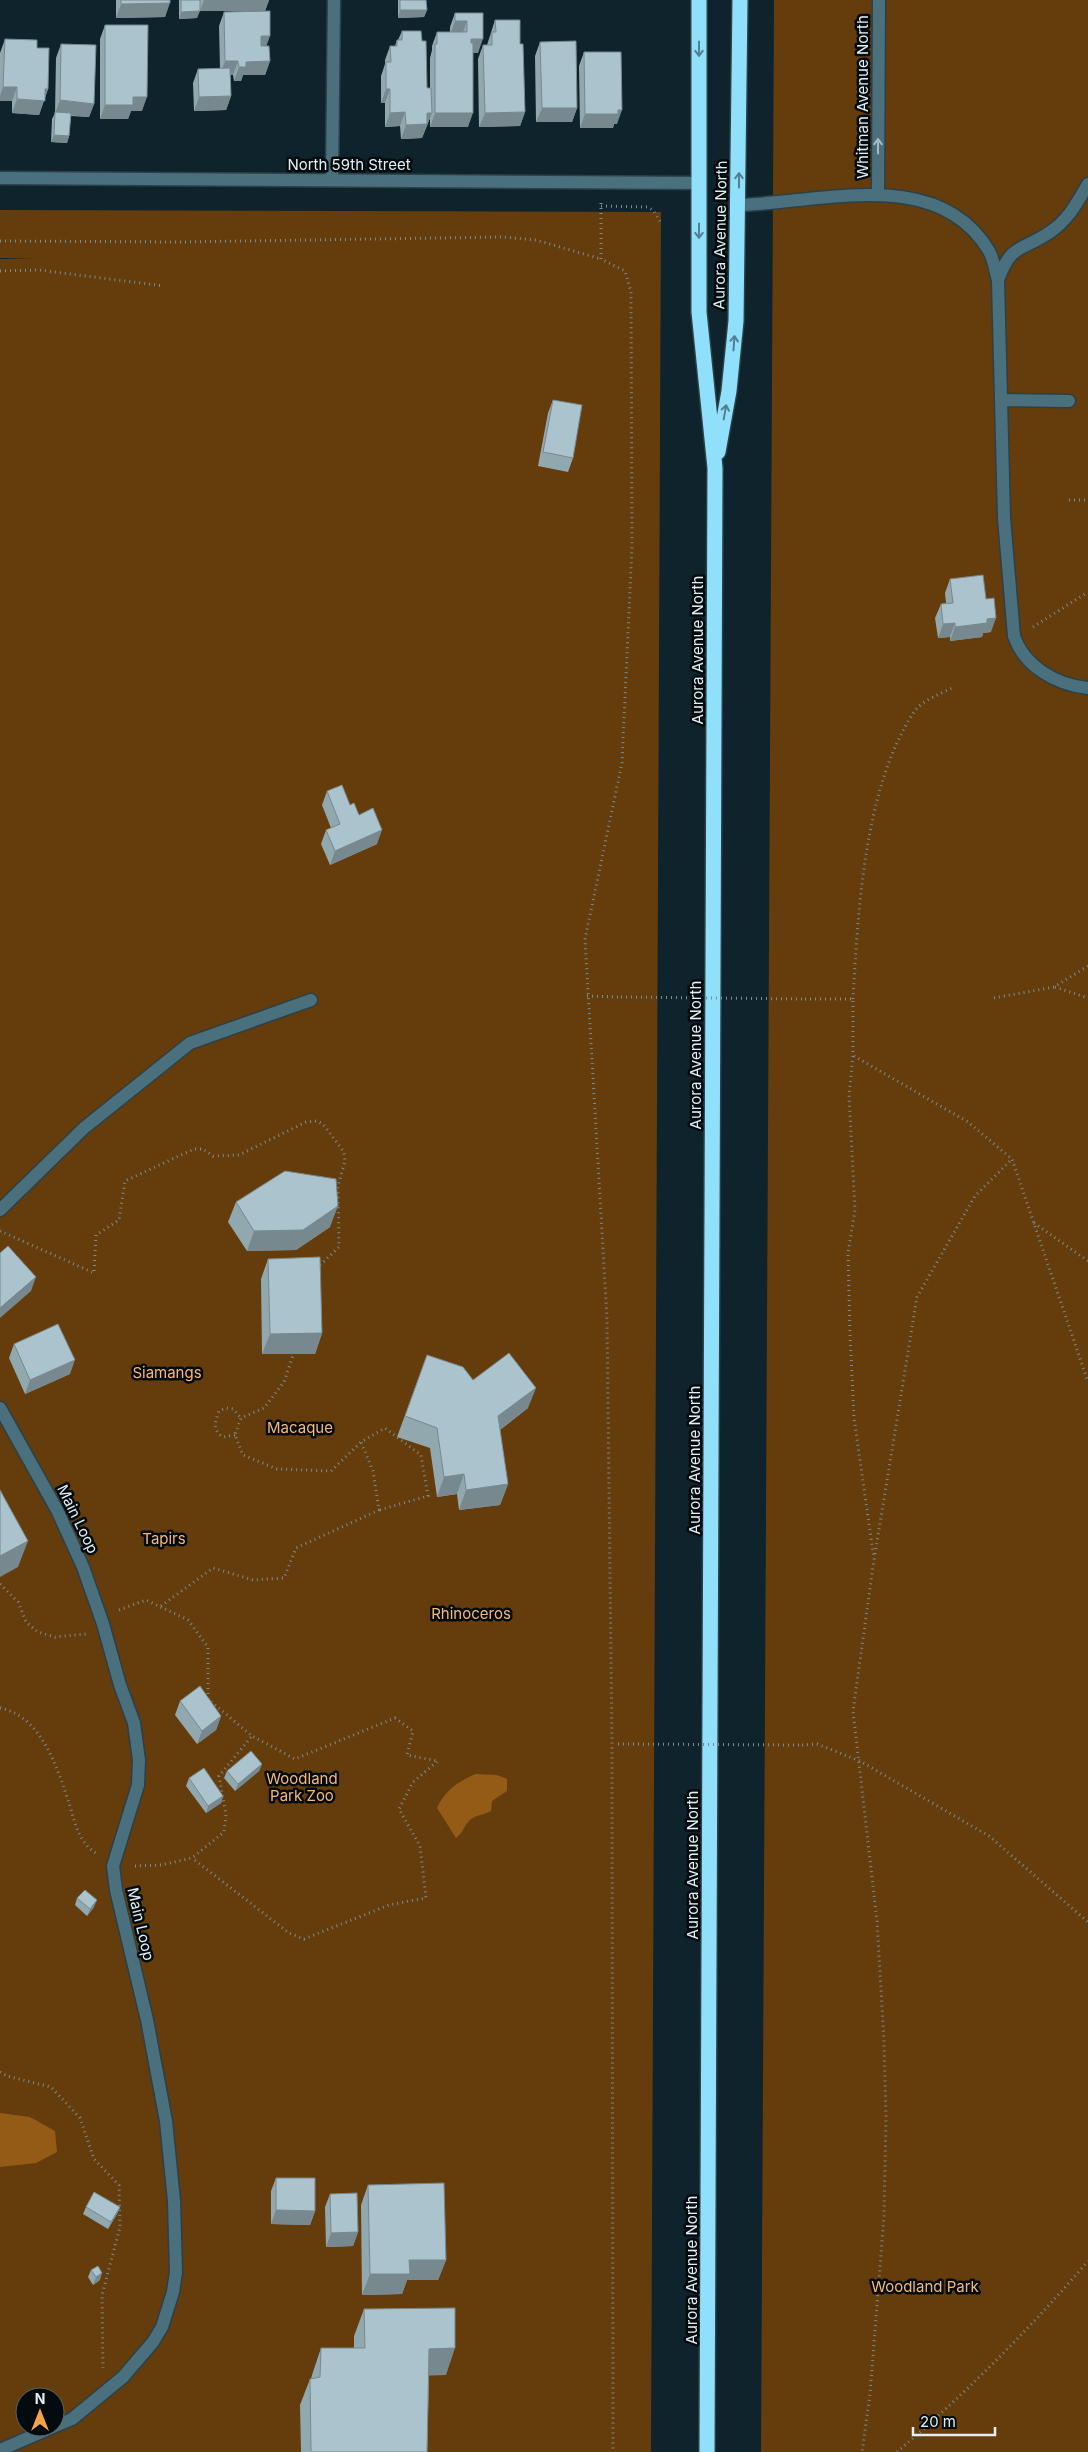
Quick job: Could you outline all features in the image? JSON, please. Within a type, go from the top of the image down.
[{"type":"highway","name":"Aurora Avenue North","points":[[699,0],[698,183],[700,321],[715,468],[707,2452]]},
{"type":"highway","name":"Aurora Avenue North","points":[[715,468],[733,356],[739,204],[740,0]]},
{"type":"street","points":[[332,180],[334,0]]},
{"type":"street","name":"Whitman Avenue North","points":[[878,195],[879,0]]},
{"type":"street","name":"North 59th Street","points":[[0,178],[698,183]]},
{"type":"street","points":[[998,280],[1005,262],[1016,249],[1049,233],[1070,215],[1088,184]]},
{"type":"street","points":[[739,204],[765,204],[803,198],[878,195],[914,198],[947,211],[969,224],[990,253],[998,280],[1004,518],[1014,636],[1019,651],[1039,671],[1078,687],[1088,688]]},
{"type":"street","points":[[1001,400],[1070,401]]},
{"type":"street","points":[[0,1210],[84,1128],[190,1043],[311,1000]]},
{"type":"street","name":"Main Loop","points":[[0,1408],[57,1510],[83,1567],[134,1723],[139,1760],[138,1785],[113,1866],[116,1890],[147,2020],[166,2121],[174,2201],[176,2265],[173,2292],[162,2327],[139,2360],[104,2394],[72,2419],[65,2422]]},
{"type":"street","name":"Main Loop","points":[[0,2450],[31,2437]]},
{"type":"path","points":[[601,200],[602,259]]},
{"type":"path","points":[[601,206],[647,207],[653,210],[661,223]]},
{"type":"path","points":[[0,241],[178,242],[502,237],[536,240],[602,259],[625,271],[631,292],[632,546],[622,763],[585,939],[607,1318],[612,1743],[612,2452]]},
{"type":"path","points":[[0,271],[40,270],[164,286]]},
{"type":"path","points":[[1069,500],[1088,500]]},
{"type":"path","points":[[1014,636],[1044,621],[1088,592]]},
{"type":"path","points":[[874,1559],[854,1418],[850,1334],[848,1253],[855,1210],[849,1095],[854,1056],[852,999],[858,916],[875,806],[896,749],[915,711],[952,688]]},
{"type":"path","points":[[994,998],[1054,987],[1088,966]]},
{"type":"path","points":[[1054,987],[1088,998]]},
{"type":"path","points":[[587,996],[852,999]]},
{"type":"path","points":[[854,1056],[968,1122],[1012,1159],[1088,1382]]},
{"type":"path","points":[[0,1231],[94,1273],[96,1235],[119,1220],[125,1181],[194,1149],[203,1149],[213,1156],[240,1155],[306,1122],[317,1121],[323,1124],[344,1152],[344,1161],[338,1186],[339,1247],[313,1272]]},
{"type":"path","points":[[862,2452],[870,2394],[884,2216],[886,2118],[884,2040],[877,1921],[853,1711],[874,1559],[917,1297],[975,1196],[1012,1159]]},
{"type":"path","points":[[1034,1223],[1088,1261]]},
{"type":"path","points":[[161,1606],[213,1568],[253,1580],[284,1578],[296,1548],[379,1510],[428,1496],[421,1455],[384,1428],[361,1442],[331,1471],[277,1468],[243,1455],[235,1435],[241,1418],[264,1408],[284,1382],[296,1345]]},
{"type":"path","points":[[235,1435],[223,1438],[217,1433],[214,1425],[219,1412],[226,1408],[233,1409],[241,1418]]},
{"type":"path","points":[[361,1442],[374,1471],[379,1510]]},
{"type":"path","points":[[0,1584],[18,1602],[30,1627],[45,1636],[69,1637],[82,1635],[103,1624],[121,1608],[146,1600],[188,1620],[208,1647],[208,1699],[252,1736],[295,1759],[395,1718],[413,1731],[407,1755],[438,1761],[413,1782],[399,1809],[420,1846],[426,1898],[388,1905],[304,1939],[289,1933],[192,1858]]},
{"type":"path","points":[[0,1708],[20,1715],[36,1729],[62,1786],[80,1838],[86,1847],[113,1866],[162,1865],[192,1858],[224,1832],[226,1815],[219,1776],[252,1736]]},
{"type":"path","points":[[612,1743],[816,1744],[860,1761],[989,1836],[1088,1922]]},
{"type":"path","points":[[0,2072],[7,2076],[51,2088],[80,2118],[94,2159],[119,2185],[120,2227],[102,2295],[101,2348],[104,2394]]},
{"type":"path","points":[[897,2452],[954,2404],[1060,2294],[1088,2261]]},
{"type":"green space","name":"Woodland Park","points":[[774,0],[1088,0],[1088,2452],[761,2452]]},
{"type":"green space","name":"Woodland Park Zoo","points":[[0,210],[661,212],[651,2452],[0,2452],[0,259],[34,258],[0,258]]},
{"type":"shaded area","points":[[475,1774],[497,1775],[507,1779],[507,1791],[492,1801],[491,1811],[470,1820],[456,1838],[437,1808],[444,1796],[453,1787]]},
{"type":"shaded area","points":[[0,2113],[30,2117],[55,2131],[57,2152],[36,2163],[0,2167]]},
{"type":"building","points":[[121,0],[170,0],[170,3],[121,4]]},
{"type":"building","points":[[181,0],[200,0],[200,11],[181,12]]},
{"type":"building","points":[[400,0],[426,0],[427,10],[400,10]]},
{"type":"building","points":[[270,11],[270,36],[261,36],[261,46],[269,46],[270,61],[246,62],[246,67],[239,67],[238,61],[225,61],[224,12]]},
{"type":"building","points":[[455,13],[483,13],[483,39],[471,39],[471,43],[473,43],[473,113],[435,113],[435,44],[437,44],[437,32],[467,32],[467,21],[455,21]]},
{"type":"building","points":[[495,20],[520,20],[520,44],[523,44],[525,112],[485,113],[483,45],[492,45],[492,32],[496,32]]},
{"type":"building","points":[[105,25],[148,25],[147,97],[133,97],[133,105],[105,105]]},
{"type":"building","points":[[402,31],[421,31],[422,41],[426,41],[427,88],[431,88],[432,113],[427,113],[427,124],[406,125],[405,112],[390,113],[390,89],[386,89],[386,62],[391,62],[390,46],[397,46],[397,40],[402,40]]},
{"type":"building","points":[[5,39],[37,40],[37,48],[49,48],[48,89],[45,89],[45,101],[17,99],[17,87],[3,87]]},
{"type":"building","points":[[576,41],[577,108],[542,108],[540,42]]},
{"type":"building","points":[[61,44],[96,45],[94,104],[60,100]]},
{"type":"building","points":[[584,52],[621,52],[622,110],[618,110],[618,114],[585,114]]},
{"type":"building","points":[[230,68],[231,96],[199,97],[198,69]]},
{"type":"building","points":[[55,112],[71,113],[69,136],[54,135]]},
{"type":"building","points":[[553,400],[582,405],[573,458],[543,452]]},
{"type":"building","points":[[983,575],[986,599],[994,598],[996,618],[987,619],[987,623],[955,627],[955,623],[943,624],[941,604],[953,603],[950,579]]},
{"type":"building","points":[[342,785],[350,805],[354,803],[359,815],[373,808],[382,830],[335,851],[326,830],[340,824],[327,791]]},
{"type":"building","points":[[285,1171],[336,1179],[338,1206],[303,1230],[254,1231],[236,1202]]},
{"type":"building","points":[[8,1246],[36,1277],[0,1308],[0,1253]]},
{"type":"building","points":[[320,1257],[322,1333],[270,1334],[268,1259]]},
{"type":"building","points":[[58,1324],[75,1360],[30,1380],[14,1344]]},
{"type":"building","points":[[509,1353],[536,1388],[498,1416],[508,1484],[466,1490],[464,1474],[444,1477],[437,1428],[405,1416],[427,1355],[463,1367],[473,1380]]},
{"type":"building","points":[[0,1490],[28,1541],[0,1556]]},
{"type":"building","points":[[200,1686],[221,1716],[202,1731],[180,1701]]},
{"type":"building","points":[[251,1751],[262,1764],[238,1784],[227,1771]]},
{"type":"building","points":[[204,1768],[223,1796],[208,1806],[189,1778]]},
{"type":"building","points":[[85,1890],[97,1900],[90,1909],[77,1898]]},
{"type":"building","points":[[276,2178],[315,2178],[315,2211],[276,2210]]},
{"type":"building","points":[[444,2183],[446,2260],[409,2260],[410,2274],[370,2274],[368,2185]]},
{"type":"building","points":[[94,2192],[120,2207],[111,2222],[86,2207]]},
{"type":"building","points":[[357,2193],[358,2232],[331,2233],[330,2194]]},
{"type":"building","points":[[98,2266],[102,2273],[96,2277],[91,2270]]},
{"type":"building","points":[[455,2308],[455,2348],[429,2349],[427,2452],[311,2452],[310,2379],[320,2377],[321,2348],[365,2348],[364,2309]]},
{"type":"park label","name":"Siamangs","points":[[167,1372]]},
{"type":"park label","name":"Macaque","points":[[300,1427]]},
{"type":"park label","name":"Tapirs","points":[[164,1538]]},
{"type":"park label","name":"Rhinoceros","points":[[471,1613]]}]
